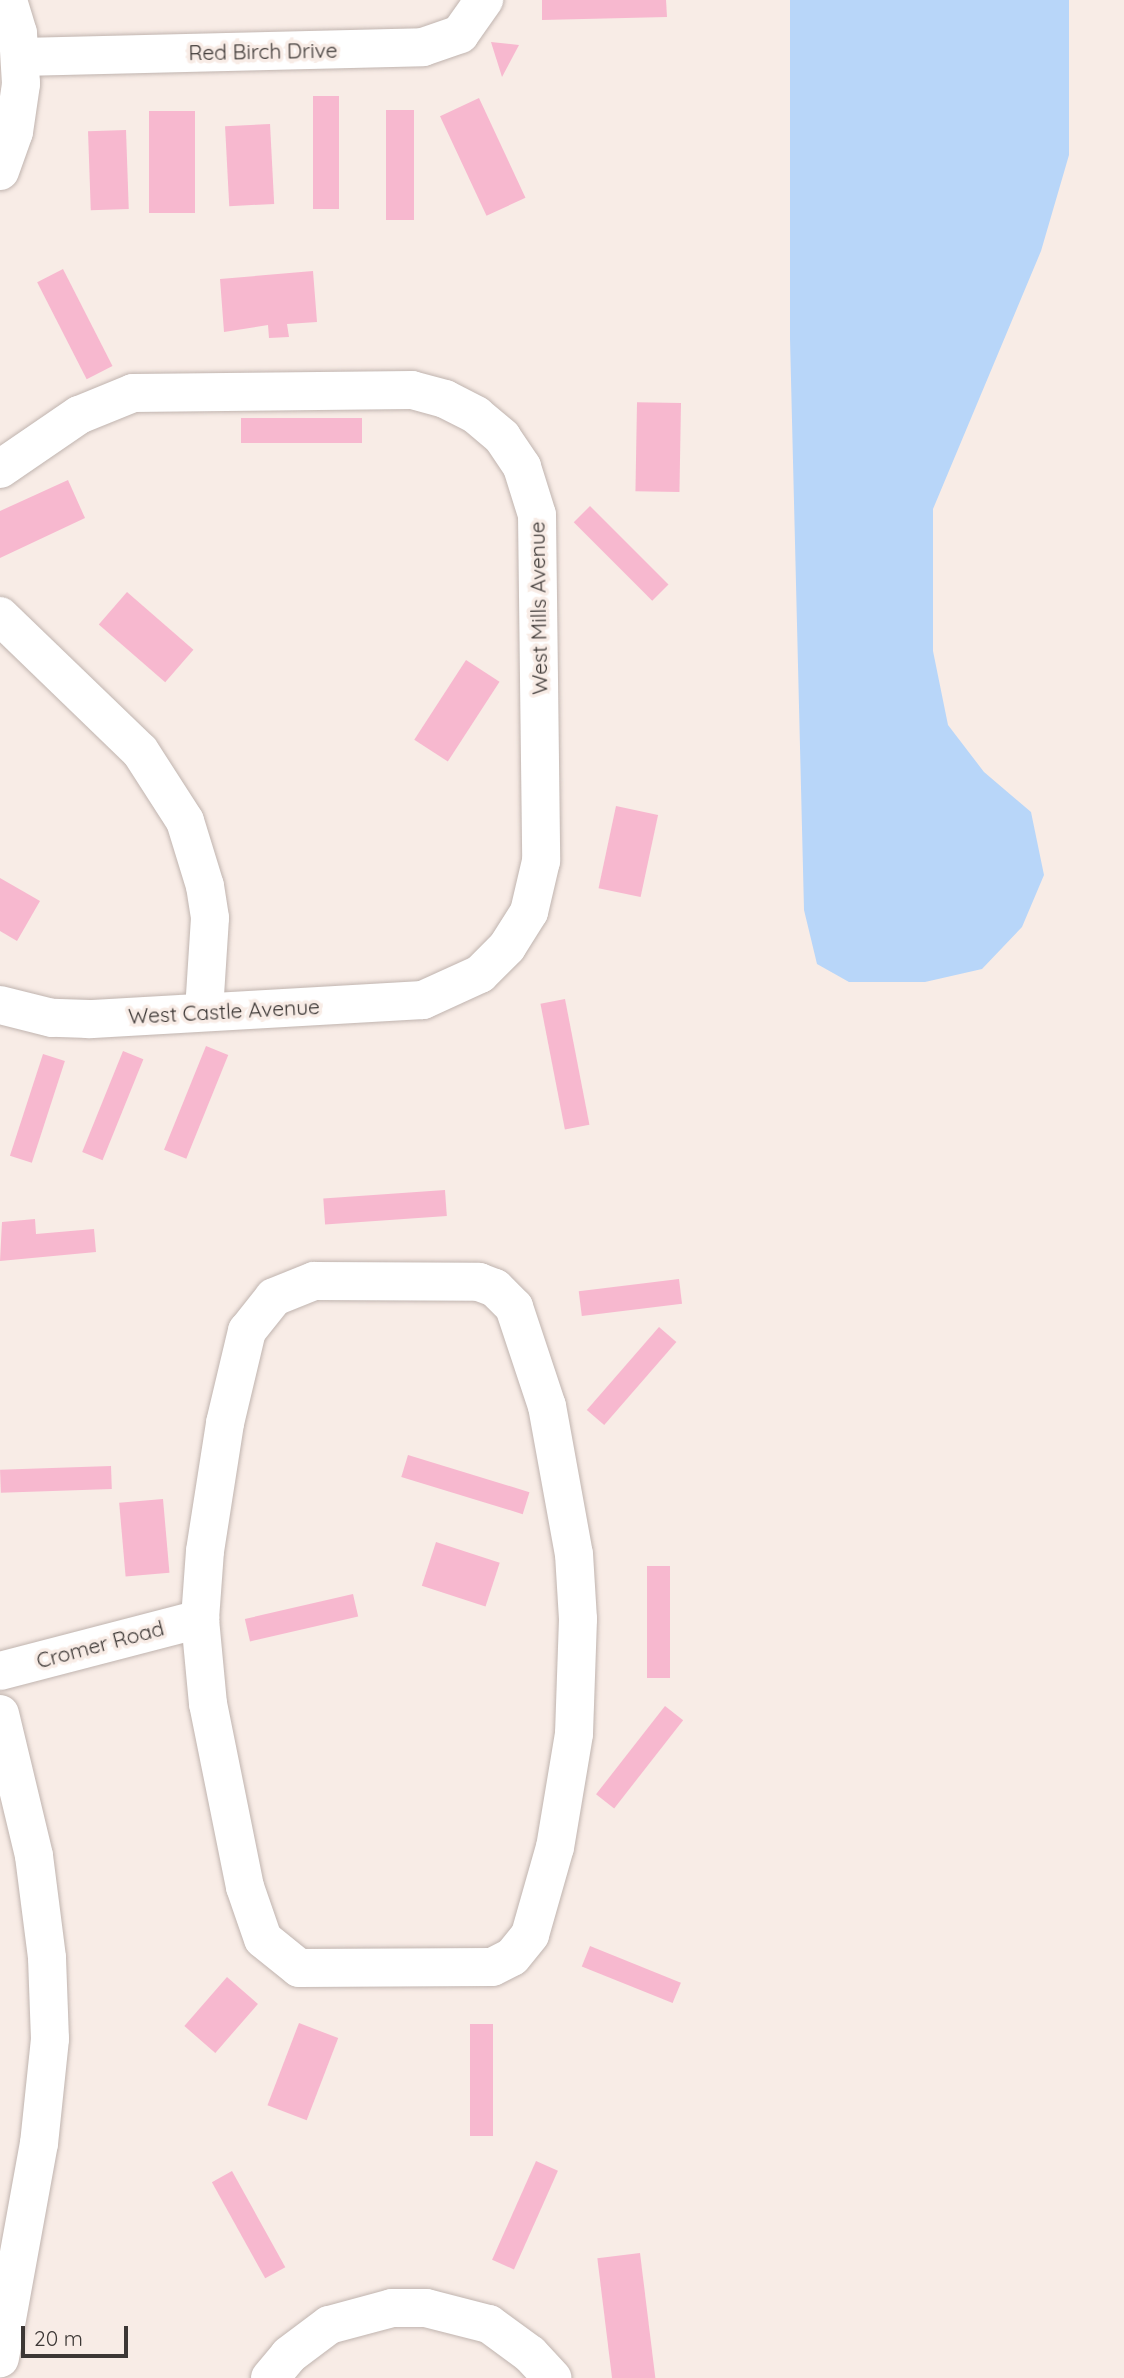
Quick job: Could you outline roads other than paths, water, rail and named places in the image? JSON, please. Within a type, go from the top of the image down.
[{"type":"street","points":[[0,171],[20,102],[21,57],[8,0]]},
{"type":"street","name":"Red Birch Drive","points":[[21,57],[423,47],[460,34],[484,0]]},
{"type":"street","name":"West Mills Avenue","points":[[0,469],[104,402],[157,391],[412,390],[445,399],[502,437],[522,467],[537,515],[541,861],[529,912],[514,939],[480,974],[448,992]]},
{"type":"street","points":[[0,616],[140,751],[185,821],[205,886],[210,918],[204,1012]]},
{"type":"street","name":"West Castle Avenue","points":[[0,1005],[52,1018],[398,1002],[448,992]]},
{"type":"street","points":[[314,1281],[479,1282],[508,1298],[548,1406],[574,1554],[578,1686],[565,1799],[530,1935],[512,1956],[492,1967],[308,1971],[290,1963],[262,1939],[245,1887],[222,1788],[200,1619],[219,1455],[247,1331],[274,1297],[314,1281]]},
{"type":"street","name":"Cromer Road","points":[[0,1671],[200,1619]]},
{"type":"street","points":[[0,1714],[34,1856],[47,1958],[50,2039],[39,2143],[0,2358]]},
{"type":"street","points":[[270,2378],[289,2355],[329,2325],[376,2310],[426,2308],[489,2324],[530,2354],[552,2378]]},
{"type":"water","points":[[790,0],[1069,0],[1069,155],[1041,251],[933,509],[933,651],[948,725],[984,772],[1031,812],[1044,875],[1022,927],[982,969],[925,982],[849,982],[817,964],[804,910],[790,339]]}]
